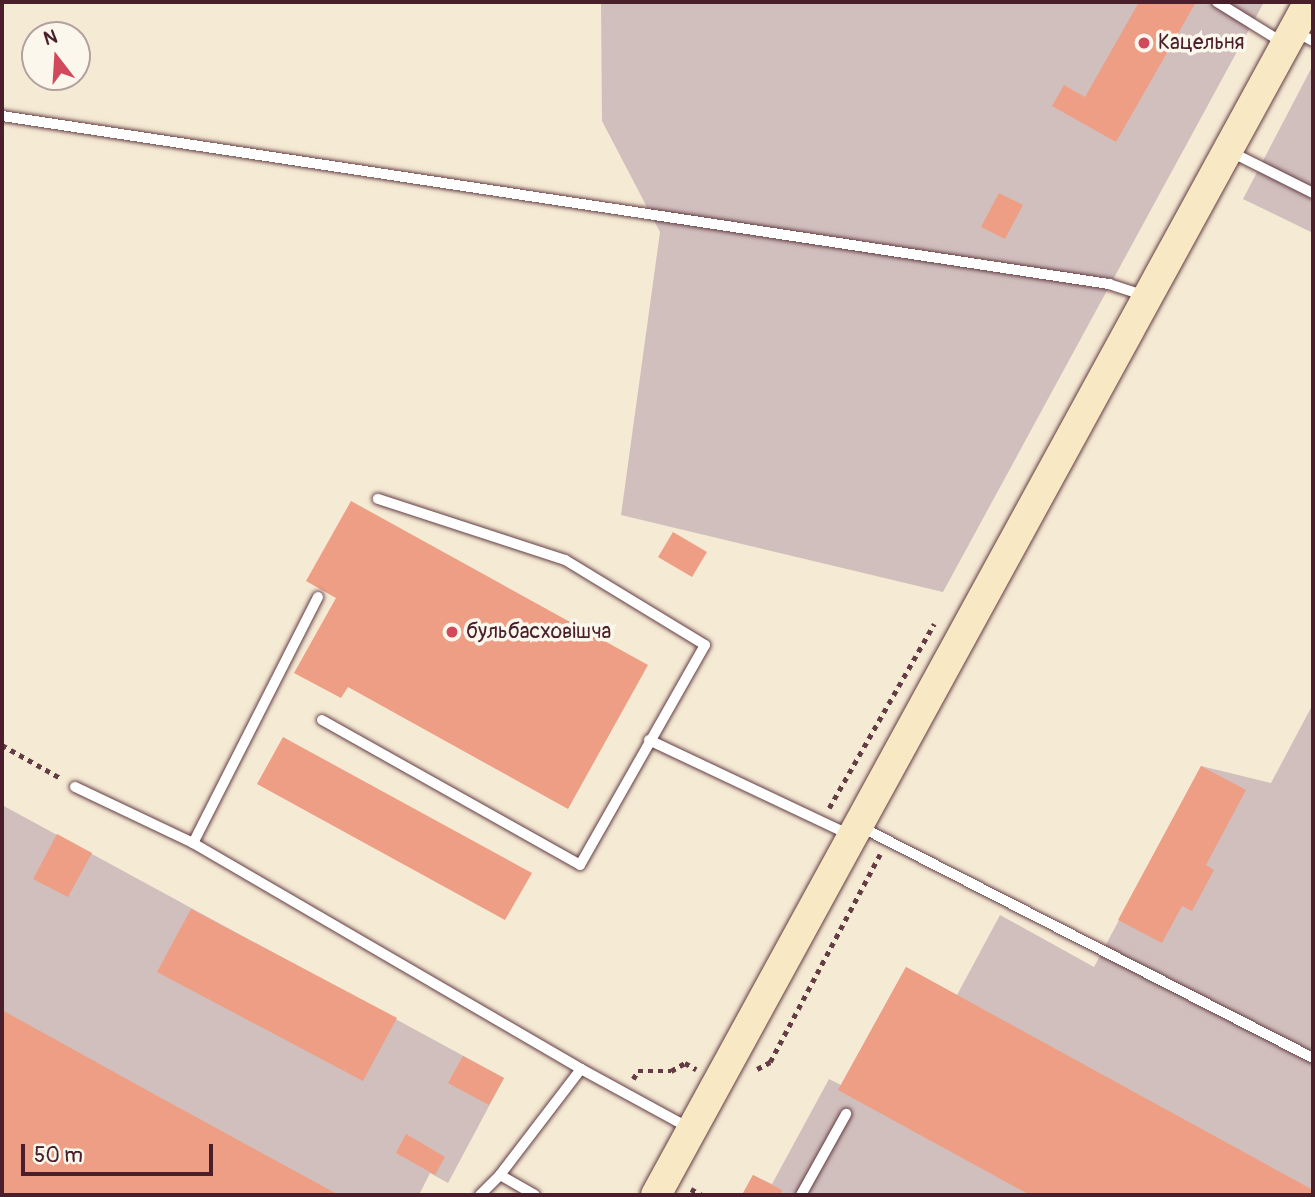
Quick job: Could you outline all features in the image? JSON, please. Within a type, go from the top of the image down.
[{"type":"street","points":[[656,1195],[1229,151],[1297,39],[1309,2]]},
{"type":"lane","points":[[1217,2],[1297,39]]},
{"type":"lane","points":[[2,116],[1109,285],[1150,296]]},
{"type":"lane","points":[[1229,151],[1313,193]]},
{"type":"lane","points":[[322,720],[580,865],[705,645],[565,560],[378,499]]},
{"type":"lane","points":[[193,843],[318,597]]},
{"type":"lane","points":[[649,740],[855,831],[887,841],[1313,1058]]},
{"type":"lane","points":[[75,787],[193,843],[581,1069],[693,1130]]},
{"type":"lane","points":[[480,1195],[500,1175],[581,1069]]},
{"type":"lane","points":[[801,1195],[846,1114]]},
{"type":"lane","points":[[500,1175],[534,1195]]},
{"type":"path","points":[[2,745],[75,787]]},
{"type":"path","points":[[749,1074],[770,1062],[887,841]]},
{"type":"path","points":[[625,1092],[638,1071],[671,1071],[685,1063],[720,1081]]},
{"type":"path","points":[[694,1175],[688,1188],[702,1195]]},
{"type":"shaded area","points":[[601,2],[1264,2],[943,592],[621,515],[660,232],[602,121]]},
{"type":"shaded area","points":[[1313,65],[1313,233],[1243,199]]},
{"type":"shaded area","points":[[1313,704],[1313,1195],[742,1195],[753,1175],[772,1184],[829,1079],[841,1085],[906,967],[957,995],[1000,915],[1094,967],[1201,766],[1271,783]]},
{"type":"shaded area","points":[[2,805],[504,1078],[448,1183],[430,1173],[419,1195],[2,1195]]},
{"type":"building","name":"Кацельня","points":[[1139,2],[1196,2],[1116,142],[1052,106],[1064,85],[1085,97]]},
{"type":"building","points":[[999,193],[1023,205],[1005,239],[981,227]]},
{"type":"building","name":"бульбасховішча","points":[[351,501],[648,665],[568,809],[348,687],[341,698],[294,673],[336,598],[306,581]]},
{"type":"building","points":[[673,532],[707,552],[692,577],[658,557]]},
{"type":"building","points":[[283,737],[532,873],[505,920],[257,784]]},
{"type":"building","points":[[1201,766],[1246,790],[1206,865],[1214,870],[1192,911],[1182,906],[1162,943],[1118,920]]},
{"type":"building","points":[[57,834],[92,853],[68,897],[33,879]]},
{"type":"building","points":[[191,909],[397,1018],[363,1081],[157,972]]},
{"type":"building","points":[[906,967],[1313,1190],[1313,1195],[1030,1195],[838,1090]]},
{"type":"building","points":[[2,1010],[152,1093],[339,1195],[2,1195]]},
{"type":"building","points":[[463,1056],[504,1078],[489,1105],[448,1083]]},
{"type":"building","points":[[406,1134],[445,1157],[435,1175],[396,1153]]},
{"type":"building","points":[[753,1175],[782,1190],[780,1195],[742,1195]]},
{"type":"place","name":"Кацельня","points":[[1144,43]]},
{"type":"place","name":"бульбасховішча","points":[[452,632]]}]
